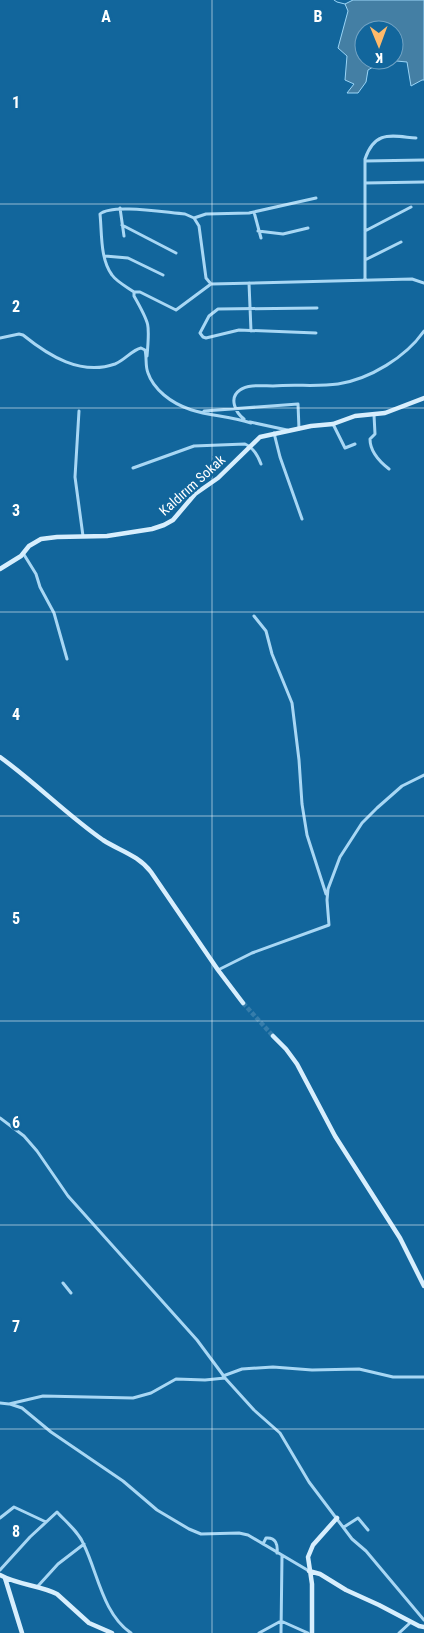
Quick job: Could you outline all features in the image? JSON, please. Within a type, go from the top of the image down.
[{"type":"street","points":[[365,280],[365,161],[369,149],[379,138],[384,136],[416,138]]},
{"type":"street","points":[[365,161],[424,160]]},
{"type":"street","points":[[365,184],[424,182]]},
{"type":"street","points":[[194,218],[206,214],[254,212],[316,198]]},
{"type":"street","points":[[365,231],[411,207]]},
{"type":"street","points":[[120,208],[124,236]]},
{"type":"street","points":[[212,284],[206,278],[199,226],[194,218],[185,214],[120,208],[105,210],[100,214],[102,244],[108,268],[113,277],[134,292],[140,292],[176,310],[212,284],[412,279],[424,283]]},
{"type":"street","points":[[254,212],[261,238]]},
{"type":"street","points":[[122,225],[176,252]]},
{"type":"street","points":[[258,231],[283,234],[308,228]]},
{"type":"street","points":[[365,260],[401,242]]},
{"type":"street","points":[[105,256],[128,258],[163,275]]},
{"type":"street","points":[[249,283],[251,330]]},
{"type":"street","points":[[134,292],[134,296],[150,326],[147,371],[158,389],[172,401],[189,410],[202,411],[298,404],[299,428]]},
{"type":"street","points":[[316,333],[239,330],[206,338],[200,335],[209,316],[216,310],[317,308]]},
{"type":"street","points":[[252,423],[243,418],[236,409],[234,402],[235,395],[244,388],[340,384],[373,373],[393,362],[424,331]]},
{"type":"street","points":[[0,338],[19,334],[23,335],[51,355],[86,368],[98,368],[114,364],[127,358],[138,348],[146,350],[147,356]]},
{"type":"street","name":"Kaldırım Sokak","points":[[0,569],[41,539],[107,536],[158,528],[169,523],[194,494],[218,478],[260,437],[314,425],[333,424],[355,416],[393,411],[424,398]]},
{"type":"street","points":[[79,411],[75,477],[83,536]]},
{"type":"street","points":[[202,411],[289,430]]},
{"type":"street","points":[[374,415],[375,434],[370,440],[370,445],[378,459],[390,469]]},
{"type":"street","points":[[333,424],[345,448],[355,444]]},
{"type":"street","points":[[274,433],[280,457],[302,519]]},
{"type":"street","points":[[133,468],[194,446],[220,444],[245,444],[257,455],[261,464]]},
{"type":"street","points":[[23,553],[36,574],[40,587],[54,613],[67,659]]},
{"type":"street","points":[[254,616],[266,631],[272,654],[292,703],[307,835],[327,897]]},
{"type":"street","points":[[0,757],[29,778],[70,814],[105,841],[141,861],[151,872],[243,1003]]},
{"type":"street","points":[[218,970],[252,953],[329,925],[328,890],[340,857],[362,823],[396,791],[408,782],[424,775]]},
{"type":"street","points":[[273,1036],[297,1064],[335,1136],[400,1238],[424,1286]]},
{"type":"street","points":[[0,1118],[24,1136],[37,1150],[68,1196],[197,1340],[224,1376],[254,1410],[280,1433],[310,1482],[336,1518],[424,1620]]},
{"type":"street","points":[[63,1284],[71,1293]]},
{"type":"street","points":[[9,1404],[44,1396],[133,1398],[151,1392],[176,1379],[205,1380],[250,1368],[273,1366],[312,1370],[360,1369],[393,1377],[424,1377]]},
{"type":"street","points":[[0,1402],[22,1408],[51,1432],[123,1481],[157,1510],[190,1529],[201,1534],[239,1533],[248,1535],[308,1571],[320,1574],[346,1590],[424,1627]]},
{"type":"street","points":[[0,1518],[14,1507],[46,1522]]},
{"type":"street","points":[[0,1570],[57,1512],[79,1535],[105,1599],[121,1626],[131,1633]]},
{"type":"street","points":[[312,1633],[312,1584],[308,1571],[308,1557],[313,1546],[336,1518]]},
{"type":"street","points":[[344,1528],[358,1518],[368,1530]]},
{"type":"street","points":[[263,1544],[266,1538],[269,1537],[278,1546],[277,1553]]},
{"type":"street","points":[[38,1586],[58,1564],[84,1544]]},
{"type":"street","points":[[281,1633],[282,1556]]},
{"type":"street","points":[[0,1574],[5,1578],[38,1586],[57,1594],[89,1623],[111,1633]]},
{"type":"street","points":[[5,1578],[22,1633]]},
{"type":"street","points":[[260,1633],[281,1621]]},
{"type":"street","points":[[281,1621],[308,1633]]},
{"type":"street","points":[[399,1633],[411,1622]]},
{"type":"water","points":[[353,0],[424,0],[424,80],[411,86],[407,62],[404,62],[404,20],[354,20],[354,70],[368,70],[366,82],[358,93],[347,93],[354,84],[345,80],[347,56],[338,48],[348,11],[345,4]]},
{"type":"waterway","points":[[334,0],[345,4]]},
{"type":"tunnel","points":[[243,1003],[273,1036]]}]
